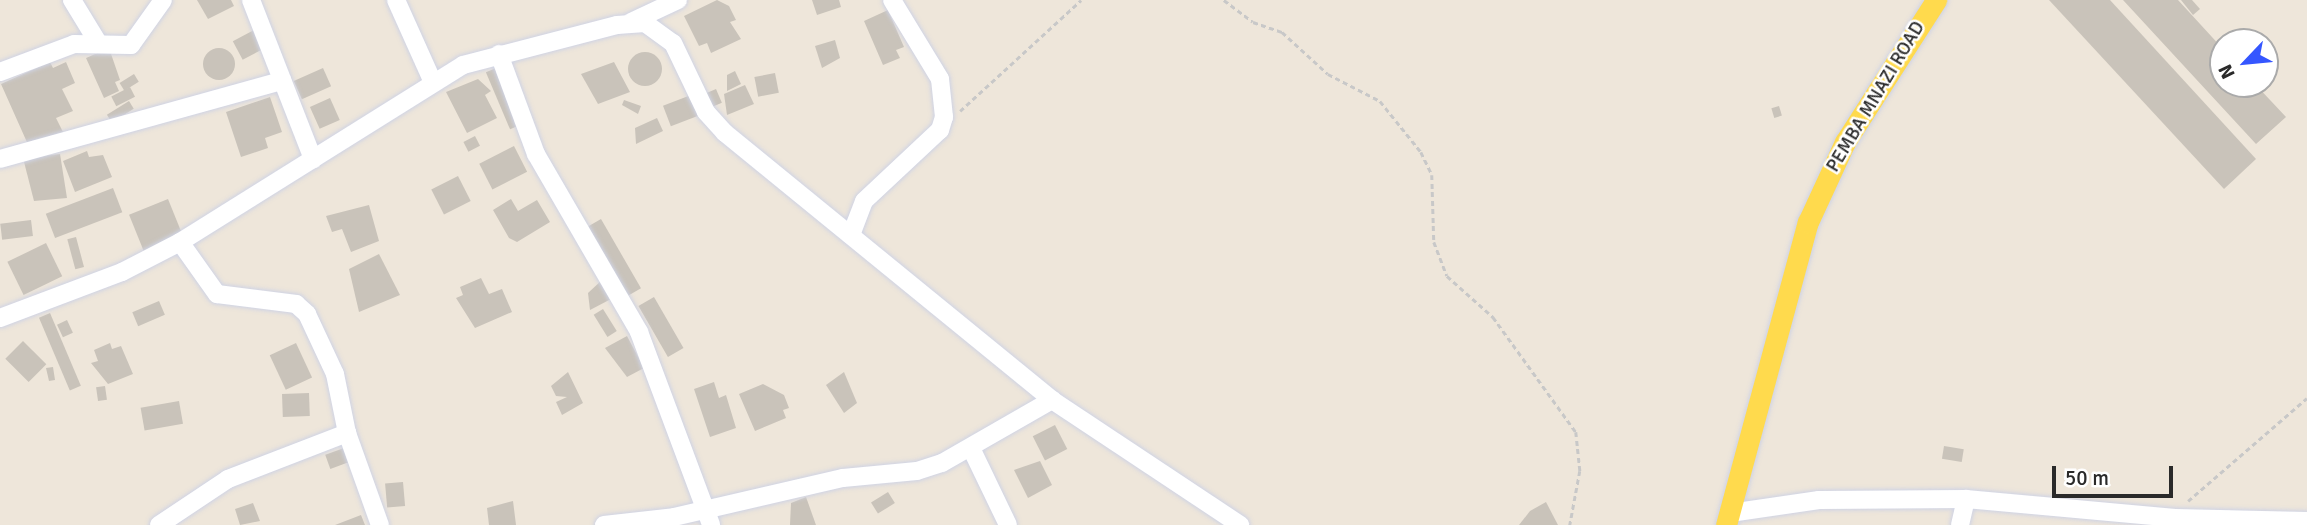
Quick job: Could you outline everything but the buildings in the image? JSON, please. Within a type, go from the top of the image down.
[{"type":"main road","name":"PEMBA MNAZI ROAD","points":[[1728,519],[1782,319],[1790,275],[1845,142],[1936,0]]},
{"type":"street","points":[[72,0],[97,41]]},
{"type":"street","points":[[0,72],[97,41],[131,45],[163,0]]},
{"type":"street","points":[[251,0],[313,159]]},
{"type":"street","points":[[396,0],[432,80]]},
{"type":"street","points":[[0,318],[122,272],[180,242],[313,159],[432,80],[499,54],[632,22],[678,0]]},
{"type":"street","points":[[851,235],[864,201],[940,130],[940,79],[892,0]]},
{"type":"street","points":[[632,22],[645,23],[673,43],[714,123],[1052,400],[1240,525]]},
{"type":"street","points":[[499,54],[536,154],[639,332],[708,518]]},
{"type":"street","points":[[0,159],[282,80]]},
{"type":"street","points":[[180,242],[217,294],[303,308],[335,374],[346,433],[380,525]]},
{"type":"street","points":[[604,525],[708,518],[843,478],[917,471],[971,448],[1052,400]]},
{"type":"street","points":[[159,525],[228,479],[346,433]]},
{"type":"street","points":[[971,448],[1008,525]]},
{"type":"street","points":[[1960,525],[1966,499]]},
{"type":"street","points":[[1728,519],[1819,500],[1966,499],[2089,518],[2175,518],[2250,523],[2307,521]]},
{"type":"path","points":[[940,130],[1080,0]]},
{"type":"path","points":[[1224,0],[1253,22],[1282,32],[1328,74],[1380,101],[1421,152],[1432,175],[1434,242],[1447,276],[1493,317],[1576,432],[1580,471],[1570,525]]},
{"type":"path","points":[[2175,518],[2307,398]]}]
